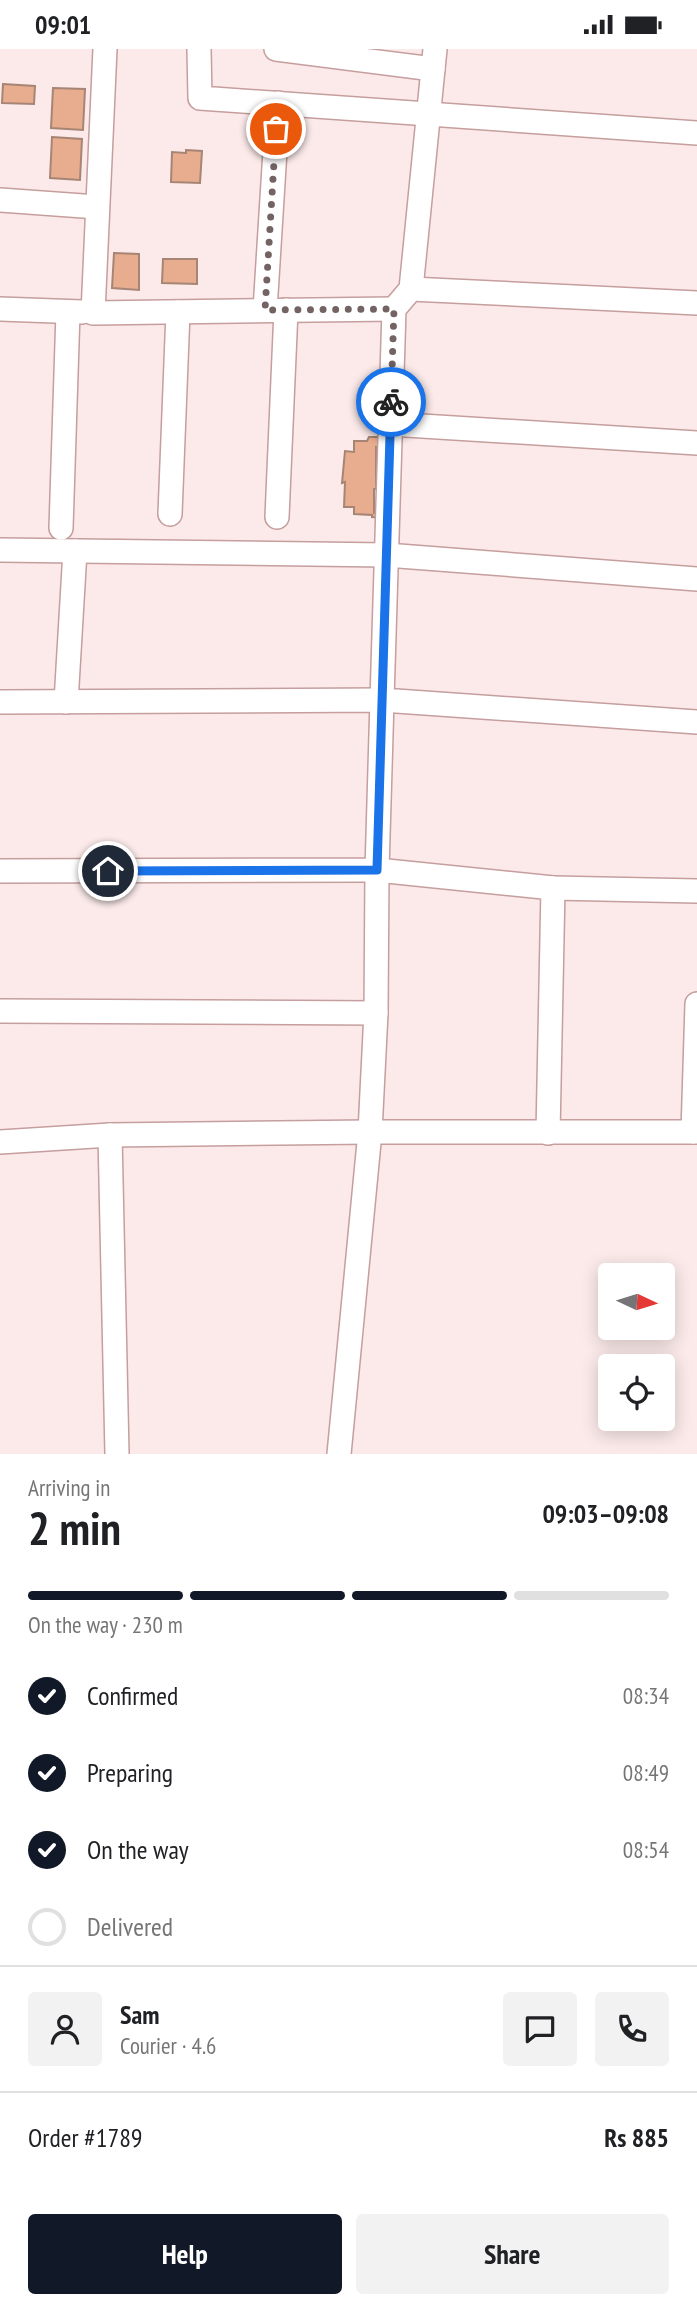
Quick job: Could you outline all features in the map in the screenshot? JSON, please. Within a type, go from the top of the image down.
[{"type":"street","points":[[93,313],[105,49]]},
{"type":"street","points":[[199,49],[200,98],[697,133]]},
{"type":"street","points":[[276,49],[434,59],[411,289],[394,309],[377,870],[376,1013],[370,1132],[339,1454]]},
{"type":"street","points":[[277,517],[278,103]]},
{"type":"street","points":[[0,200],[97,207]]},
{"type":"street","points":[[411,289],[697,303]]},
{"type":"street","points":[[0,309],[93,313],[394,309]]},
{"type":"street","points":[[61,528],[68,312]]},
{"type":"street","points":[[170,514],[178,312]]},
{"type":"street","points":[[390,424],[697,443]]},
{"type":"street","points":[[0,550],[386,555],[697,579]]},
{"type":"street","points":[[66,702],[75,551]]},
{"type":"street","points":[[0,702],[382,700],[697,722]]},
{"type":"street","points":[[0,871],[377,870],[553,888],[697,891]]},
{"type":"street","points":[[548,1132],[553,888]]},
{"type":"street","points":[[0,1142],[110,1135],[695,1132],[697,1004]]},
{"type":"street","points":[[0,1011],[376,1013]]},
{"type":"street","points":[[110,1135],[117,1454]]},
{"type":"building","points":[[3,84],[35,86],[34,104],[2,103]]},
{"type":"building","points":[[53,88],[85,89],[83,130],[51,128]]},
{"type":"building","points":[[52,137],[82,139],[80,180],[50,178]]},
{"type":"building","points":[[186,150],[202,151],[200,183],[171,182],[172,152],[186,153]]},
{"type":"building","points":[[114,253],[139,254],[139,290],[112,288]]},
{"type":"building","points":[[163,259],[197,259],[197,284],[162,283]]},
{"type":"building","points":[[369,437],[384,437],[384,448],[376,447],[376,487],[380,489],[374,489],[374,513],[381,513],[381,518],[354,514],[354,507],[344,507],[345,482],[342,483],[345,451],[354,452],[354,441],[367,441]]},
{"type":"way so far","points":[[276,129],[265,310],[394,309],[391,402]]},
{"type":"route","points":[[108,871],[377,870],[391,402]]}]
